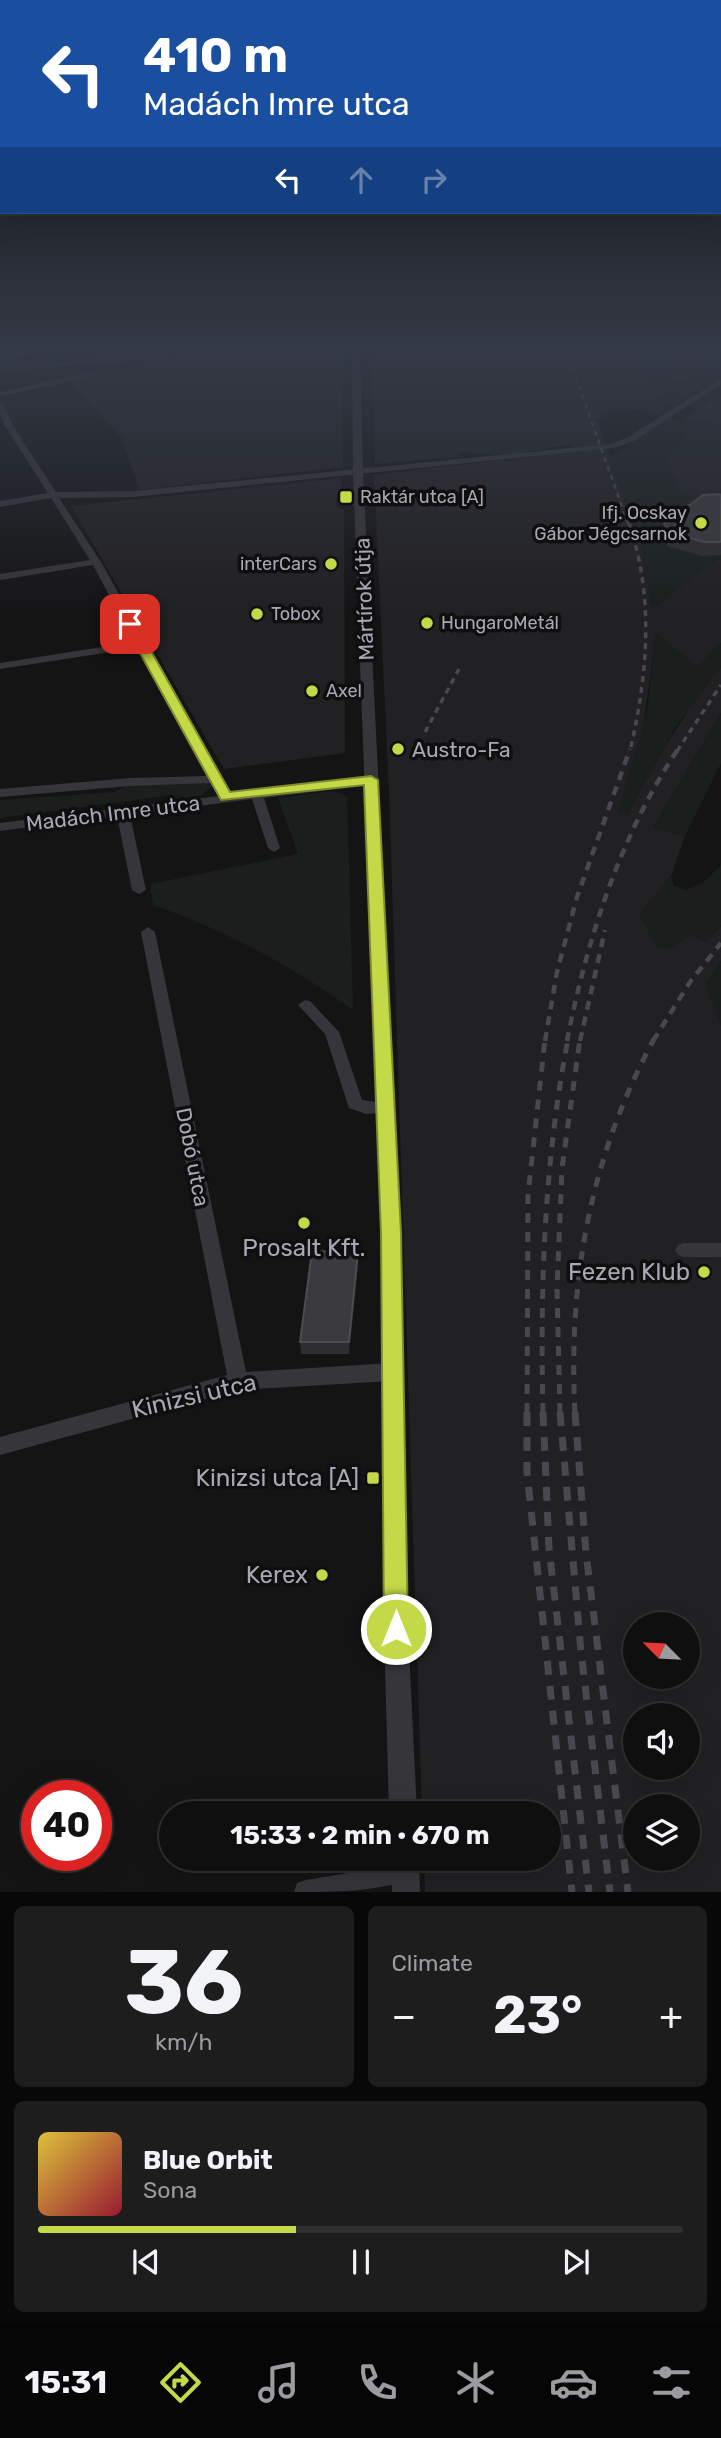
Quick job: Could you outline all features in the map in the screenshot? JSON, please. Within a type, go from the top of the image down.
[{"type":"street","points":[[13,438],[96,562],[215,779]]},
{"type":"street","name":"Mártírok útja","points":[[357,438],[391,1233],[396,1629],[403,1801]]},
{"type":"street","points":[[0,504],[52,495],[133,494],[358,472],[618,444],[632,438]]},
{"type":"street","points":[[0,578],[96,562]]},
{"type":"street","points":[[0,666],[142,645]]},
{"type":"street","name":"Madách Imre utca","points":[[0,793],[130,782],[215,779],[226,797]]},
{"type":"street","name":"Madách Imre utca","points":[[0,827],[371,780]]},
{"type":"street","points":[[256,793],[274,848]]},
{"type":"street","points":[[123,813],[139,890]]},
{"type":"street","name":"Dobó utca","points":[[148,932],[238,1381]]},
{"type":"street","points":[[304,1005],[332,1032],[355,1104],[366,1108],[385,1108]]},
{"type":"street","points":[[684,1251],[721,1250]]},
{"type":"street","name":"Kinizsi utca","points":[[0,1446],[238,1381],[392,1372]]},
{"type":"street","points":[[306,1892],[405,1873]]},
{"type":"shaded area","points":[[121,438],[343,438],[343,467],[140,490]]},
{"type":"shaded area","points":[[374,438],[603,438],[643,550],[651,605],[718,559],[721,560],[721,643],[698,667],[656,634],[642,736],[660,754],[698,695],[721,667],[721,713],[653,828],[685,836],[671,876],[639,915],[706,941],[721,926],[721,961],[706,984],[721,1025],[721,1892],[425,1892],[424,1871],[561,1871],[561,1801],[422,1801],[389,791],[374,475],[572,452],[569,445],[506,455],[460,452],[458,457],[375,464]]},
{"type":"shaded area","points":[[638,438],[686,438],[687,441],[664,457],[682,495],[721,506],[721,560],[717,559],[658,605],[651,605],[643,550],[609,457]]},
{"type":"shaded area","points":[[686,438],[721,438],[721,506],[682,495],[664,457],[687,441]]},
{"type":"shaded area","points":[[341,478],[341,494],[336,494],[336,506],[344,510],[345,753],[224,769],[71,506]]},
{"type":"shaded area","points":[[656,633],[698,667],[721,643],[721,667],[677,725],[627,815],[618,812],[647,711]]},
{"type":"shaded area","points":[[721,713],[721,763],[685,836],[653,828]]},
{"type":"shaded area","points":[[209,780],[213,785],[201,796],[169,800],[172,795],[0,818],[0,800],[115,792],[125,786]]},
{"type":"shaded area","points":[[332,791],[347,796],[353,1010],[256,950],[153,905],[150,884],[298,854],[278,798]]},
{"type":"shaded area","points":[[721,865],[721,926],[706,941],[691,935],[670,949],[656,946],[639,914],[671,876],[674,886],[686,890],[705,881]]},
{"type":"shaded area","points":[[721,961],[721,1025],[705,984]]},
{"type":"building","points":[[719,494],[721,542],[704,542],[669,532],[664,524],[703,495]]},
{"type":"building","points":[[312,1251],[358,1252],[349,1342],[300,1342]]},
{"type":"railway","points":[[598,438],[629,526]]},
{"type":"railway","points":[[629,524],[643,580],[646,638],[641,695],[630,751]]},
{"type":"railway","points":[[425,732],[459,669]]},
{"type":"railway","points":[[677,751],[721,685]]},
{"type":"railway","points":[[545,1041],[557,972],[577,897],[630,749]]},
{"type":"railway","points":[[567,1041],[585,965],[608,889],[639,817],[678,749]]},
{"type":"railway","points":[[580,1041],[605,930]]},
{"type":"railway","points":[[653,1041],[690,982],[721,943]]},
{"type":"railway","points":[[527,1413],[528,1195],[545,1039]]},
{"type":"railway","points":[[543,1413],[545,1226],[554,1132],[568,1039]]},
{"type":"railway","points":[[560,1413],[557,1289],[562,1168],[580,1039]]},
{"type":"railway","points":[[575,1413],[575,1315],[588,1220],[614,1129],[653,1041]]},
{"type":"railway","points":[[543,1412],[549,1548],[589,1892]]},
{"type":"railway","points":[[560,1412],[581,1652],[610,1892]]},
{"type":"railway","points":[[575,1412],[586,1553],[628,1892]]},
{"type":"railway","points":[[527,1413],[527,1472],[572,1892]]},
{"type":"place","name":"Raktár utca [A]","points":[[346,497]]},
{"type":"place","name":"Ifj. Ocskay Gábor Jégcsarnok","points":[[701,523]]},
{"type":"place","name":"interCars","points":[[331,564]]},
{"type":"place","name":"Tobox","points":[[257,614]]},
{"type":"place","name":"HungaroMetál","points":[[427,623]]},
{"type":"place","name":"Axel","points":[[312,691]]},
{"type":"place","name":"Austro-Fa","points":[[398,749]]},
{"type":"place","name":"Prosalt Kft.","points":[[304,1223]]},
{"type":"place","name":"Fezen Klub","points":[[704,1272]]},
{"type":"place","name":"Kinizsi utca [A]","points":[[373,1478]]},
{"type":"place","name":"Kerex","points":[[322,1575]]},
{"type":"route","points":[[130,624],[226,797],[371,780],[391,1233],[396,1629]]}]
